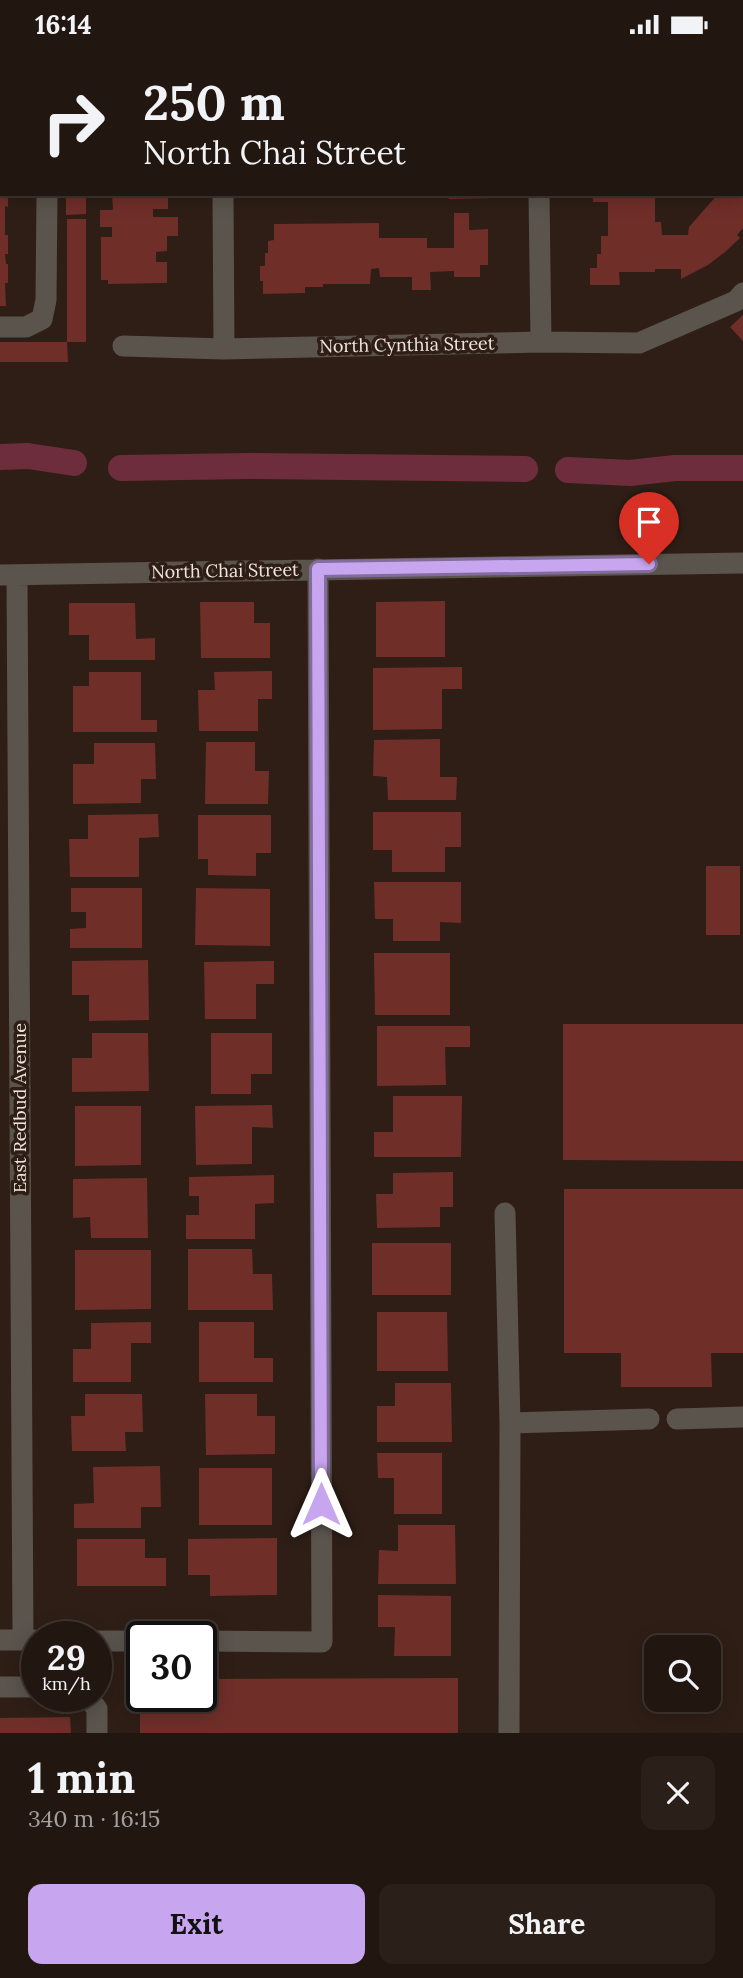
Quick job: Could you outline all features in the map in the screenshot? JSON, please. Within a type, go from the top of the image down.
[{"type":"street","points":[[0,327],[26,327],[41,319],[46,300],[47,196]]},
{"type":"street","points":[[223,196],[224,349]]},
{"type":"street","points":[[539,196],[541,342]]},
{"type":"street","name":"North Cynthia Street","points":[[123,346],[224,349],[541,342],[639,343],[736,301],[743,293]]},
{"type":"street","name":"North Chai Street","points":[[8,575],[743,563]]},
{"type":"street","points":[[217,1641],[322,1642],[318,569]]},
{"type":"street","name":"East Redbud Avenue","points":[[8,575],[30,1621]]},
{"type":"street","points":[[505,1213],[510,1423],[509,1733]]},
{"type":"street","points":[[677,1419],[743,1417]]},
{"type":"street","points":[[510,1423],[649,1419]]},
{"type":"street","points":[[0,1640],[21,1640]]},
{"type":"street","points":[[0,1687],[21,1687]]},
{"type":"street","points":[[97,1712],[97,1733]]},
{"type":"building","points":[[0,196],[8,196],[8,207],[5,206],[5,235],[8,235],[8,254],[5,254],[8,283],[5,283],[6,306],[0,306]]},
{"type":"building","points":[[66,196],[86,196],[86,214],[66,215]]},
{"type":"building","points":[[112,196],[168,196],[168,209],[153,209],[153,217],[178,217],[178,236],[167,236],[167,251],[156,252],[156,262],[167,262],[167,283],[108,284],[108,280],[101,280],[101,237],[112,237],[112,227],[100,227],[100,210],[113,210]]},
{"type":"building","points":[[449,196],[494,196],[494,198],[449,199]]},
{"type":"building","points":[[593,196],[655,196],[655,222],[661,222],[662,235],[688,235],[689,227],[716,196],[743,196],[743,228],[737,235],[740,238],[725,252],[708,265],[681,279],[681,269],[655,269],[655,272],[619,272],[620,285],[590,285],[590,268],[597,268],[597,254],[601,254],[601,236],[608,236],[608,202],[593,202]]},
{"type":"building","points":[[454,213],[469,213],[469,230],[488,229],[488,265],[480,265],[480,277],[454,277],[454,271],[430,272],[431,290],[412,290],[412,277],[380,277],[379,268],[371,269],[370,284],[323,284],[323,287],[305,287],[305,293],[263,294],[260,266],[265,266],[268,241],[274,240],[274,224],[379,223],[379,238],[427,238],[427,248],[454,248]]},
{"type":"building","points":[[67,219],[86,219],[86,342],[67,342]]},
{"type":"building","points":[[743,315],[743,341],[730,327]]},
{"type":"building","points":[[0,342],[67,342],[68,362],[0,362]]},
{"type":"building","points":[[445,601],[445,657],[376,657],[376,602]]},
{"type":"building","points":[[200,602],[254,602],[254,623],[270,623],[270,658],[201,658]]},
{"type":"building","points":[[69,603],[135,603],[136,639],[155,638],[155,660],[89,660],[89,635],[69,635]]},
{"type":"building","points":[[462,667],[462,689],[442,689],[442,729],[373,730],[373,668]]},
{"type":"building","points":[[272,671],[272,699],[258,699],[258,731],[199,731],[198,690],[215,690],[214,672]]},
{"type":"building","points":[[89,672],[141,672],[141,720],[157,720],[157,732],[73,732],[73,686],[89,686]]},
{"type":"building","points":[[440,739],[440,777],[457,777],[456,800],[388,800],[387,777],[373,776],[374,740]]},
{"type":"building","points":[[206,742],[255,742],[255,771],[269,771],[268,804],[205,804]]},
{"type":"building","points":[[94,743],[155,743],[156,779],[141,779],[141,803],[73,804],[73,764],[94,764]]},
{"type":"building","points":[[373,812],[461,812],[461,847],[445,847],[445,872],[392,872],[392,850],[373,850]]},
{"type":"building","points":[[158,814],[159,837],[139,838],[139,877],[70,877],[69,839],[88,839],[88,815]]},
{"type":"building","points":[[198,815],[271,815],[271,853],[256,853],[256,876],[208,875],[208,859],[198,859]]},
{"type":"building","points":[[706,866],[740,866],[740,935],[706,935]]},
{"type":"building","points":[[374,882],[461,882],[461,923],[440,922],[440,941],[393,941],[393,919],[375,919]]},
{"type":"building","points":[[71,888],[142,888],[142,948],[70,948],[70,929],[86,928],[86,912],[71,912]]},
{"type":"building","points":[[196,888],[270,889],[270,946],[195,945]]},
{"type":"building","points":[[374,953],[450,953],[450,1015],[375,1015]]},
{"type":"building","points":[[148,960],[149,1020],[89,1021],[89,995],[72,995],[72,961]]},
{"type":"building","points":[[274,961],[274,984],[256,984],[256,1019],[205,1019],[204,962]]},
{"type":"building","points":[[563,1024],[743,1024],[743,1161],[563,1160]]},
{"type":"building","points":[[377,1026],[470,1026],[470,1047],[445,1047],[446,1085],[377,1086]]},
{"type":"building","points":[[92,1033],[148,1033],[149,1091],[72,1092],[72,1058],[92,1058]]},
{"type":"building","points":[[211,1033],[272,1033],[272,1074],[251,1074],[251,1094],[211,1094]]},
{"type":"building","points":[[393,1096],[462,1096],[461,1157],[374,1157],[374,1132],[393,1132]]},
{"type":"building","points":[[272,1105],[273,1128],[252,1127],[252,1164],[196,1165],[195,1106]]},
{"type":"building","points":[[75,1106],[141,1106],[141,1165],[75,1166]]},
{"type":"building","points":[[453,1172],[453,1207],[440,1207],[440,1227],[377,1228],[376,1194],[393,1194],[393,1173]]},
{"type":"building","points":[[274,1175],[274,1203],[255,1204],[255,1239],[186,1239],[186,1215],[199,1215],[199,1196],[189,1196],[189,1177]]},
{"type":"building","points":[[147,1178],[148,1238],[91,1238],[90,1217],[73,1218],[73,1179]]},
{"type":"building","points":[[564,1189],[743,1189],[743,1353],[711,1353],[712,1387],[621,1387],[621,1353],[564,1353]]},
{"type":"building","points":[[372,1243],[451,1243],[451,1295],[372,1295]]},
{"type":"building","points":[[188,1249],[252,1249],[253,1274],[272,1274],[273,1310],[188,1310]]},
{"type":"building","points":[[75,1250],[151,1250],[151,1309],[75,1310]]},
{"type":"building","points":[[377,1312],[447,1312],[448,1371],[377,1371]]},
{"type":"building","points":[[151,1322],[151,1343],[131,1343],[131,1382],[73,1382],[73,1349],[91,1349],[91,1323]]},
{"type":"building","points":[[199,1322],[254,1322],[254,1358],[273,1358],[273,1382],[199,1382]]},
{"type":"building","points":[[395,1383],[451,1383],[452,1442],[377,1442],[377,1406],[395,1406]]},
{"type":"building","points":[[85,1394],[142,1394],[143,1432],[125,1432],[126,1451],[72,1451],[71,1416],[85,1416]]},
{"type":"building","points":[[205,1394],[257,1394],[257,1416],[275,1416],[275,1454],[206,1455]]},
{"type":"building","points":[[377,1453],[442,1453],[442,1514],[394,1514],[394,1478],[378,1478]]},
{"type":"building","points":[[160,1466],[161,1507],[141,1507],[141,1528],[74,1528],[74,1504],[94,1503],[93,1467]]},
{"type":"building","points":[[199,1468],[272,1468],[272,1525],[199,1525]]},
{"type":"building","points":[[398,1525],[455,1525],[456,1584],[378,1584],[379,1550],[398,1551]]},
{"type":"building","points":[[277,1538],[277,1595],[210,1596],[210,1575],[188,1575],[188,1539]]},
{"type":"building","points":[[77,1539],[145,1539],[145,1558],[166,1558],[166,1586],[77,1586]]},
{"type":"building","points":[[378,1595],[451,1596],[451,1656],[394,1656],[395,1627],[378,1627]]},
{"type":"building","points":[[458,1678],[458,1733],[140,1733],[140,1712],[217,1712],[217,1679]]},
{"type":"building","points":[[70,1717],[71,1733],[0,1733],[0,1718]]},
{"type":"waterway","points":[[0,457],[28,456],[74,463]]},
{"type":"waterway","points":[[121,468],[249,466],[525,469]]},
{"type":"waterway","points":[[568,470],[630,473],[675,468],[743,468]]},
{"type":"route","points":[[321,1504],[318,569],[649,564]]}]
